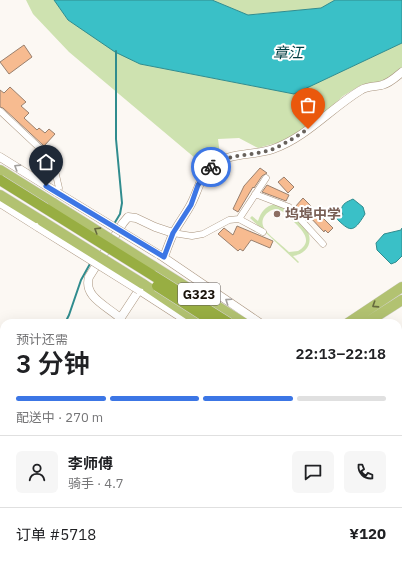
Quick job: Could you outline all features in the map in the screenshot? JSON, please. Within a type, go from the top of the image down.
[{"type":"highway","points":[[0,180],[223,319]]},
{"type":"highway","points":[[0,188],[209,319]]},
{"type":"main road","name":"G323","points":[[0,170],[238,319]]},
{"type":"main road","points":[[0,195],[40,224],[141,287]]},
{"type":"main road","points":[[0,202],[11,210]]},
{"type":"main road","name":"G323","points":[[141,287],[194,319]]},
{"type":"main road","points":[[354,319],[402,287]]},
{"type":"main road","points":[[372,319],[402,300]]},
{"type":"street","points":[[161,256],[173,233],[191,205],[198,185],[210,167],[218,161],[227,158],[273,149],[295,138],[317,124],[341,103],[363,88],[381,85],[392,81],[402,72]]},
{"type":"street","points":[[0,111],[46,154],[54,166],[59,188],[58,193]]},
{"type":"street","points":[[0,157],[161,256],[254,319]]},
{"type":"street","points":[[239,219],[266,178]]},
{"type":"street","points":[[255,194],[289,207],[323,244]]},
{"type":"street","points":[[11,210],[40,224]]},
{"type":"street","points":[[118,319],[91,294],[87,283],[88,277],[128,217],[136,218],[155,228],[192,236],[203,234],[229,220],[239,219],[263,232]]},
{"type":"street","points":[[120,319],[141,287],[185,319]]},
{"type":"green space","points":[[26,0],[54,0],[68,20],[140,64],[294,94],[402,43],[402,67],[392,77],[379,82],[361,85],[343,96],[317,120],[280,142],[258,148],[239,138],[218,139],[220,155],[195,158],[69,52],[33,14]]},
{"type":"green space","points":[[212,0],[335,0],[322,8],[248,15]]},
{"type":"green space","points":[[275,204],[285,207],[308,232],[310,241],[307,248],[302,253],[293,256],[299,262],[298,263],[250,218],[252,216],[258,221],[264,210]],"holes":[[[272,210],[284,212],[298,226],[306,237],[303,248],[298,251],[289,252],[264,228],[262,222],[265,216]]]},
{"type":"water","name":"章江","points":[[54,0],[212,0],[248,15],[321,8],[335,0],[402,0],[402,43],[294,94],[140,64],[115,52],[68,20]]},
{"type":"water","points":[[353,199],[363,207],[365,214],[357,225],[351,229],[344,226],[335,217],[338,213],[340,216],[343,215],[341,211],[342,206]]},
{"type":"water","points":[[402,228],[402,256],[396,262],[391,264],[377,250],[376,243],[384,234],[401,230]]},
{"type":"building","points":[[24,45],[32,57],[9,74],[0,62]]},
{"type":"building","points":[[10,87],[26,102],[21,106],[29,113],[24,118],[37,130],[39,128],[45,133],[49,129],[55,134],[44,146],[3,108],[0,107],[0,90],[4,93]]},
{"type":"building","points":[[260,168],[267,173],[262,176],[254,188],[253,187],[238,212],[233,209],[244,186]]},
{"type":"building","points":[[284,177],[294,187],[288,193],[278,182]]},
{"type":"building","points":[[267,185],[289,195],[286,201],[262,192]]},
{"type":"building","points":[[303,198],[333,228],[328,233],[325,230],[324,232],[308,215],[305,218],[295,207]]},
{"type":"building","points":[[237,226],[273,241],[270,248],[251,240],[243,251],[240,249],[238,251],[218,234],[224,228],[233,235]]},
{"type":"waterway","points":[[114,224],[120,214],[122,203],[116,139],[116,51]]},
{"type":"waterway","points":[[67,319],[81,280],[91,262]]},
{"type":"way so far","points":[[211,167],[218,161],[227,158],[273,149],[295,138],[308,129]]},
{"type":"place","name":"坞埠中学","points":[[277,214]]},
{"type":"route","points":[[46,186],[164,257],[173,233],[191,205],[198,185],[211,167]]}]
